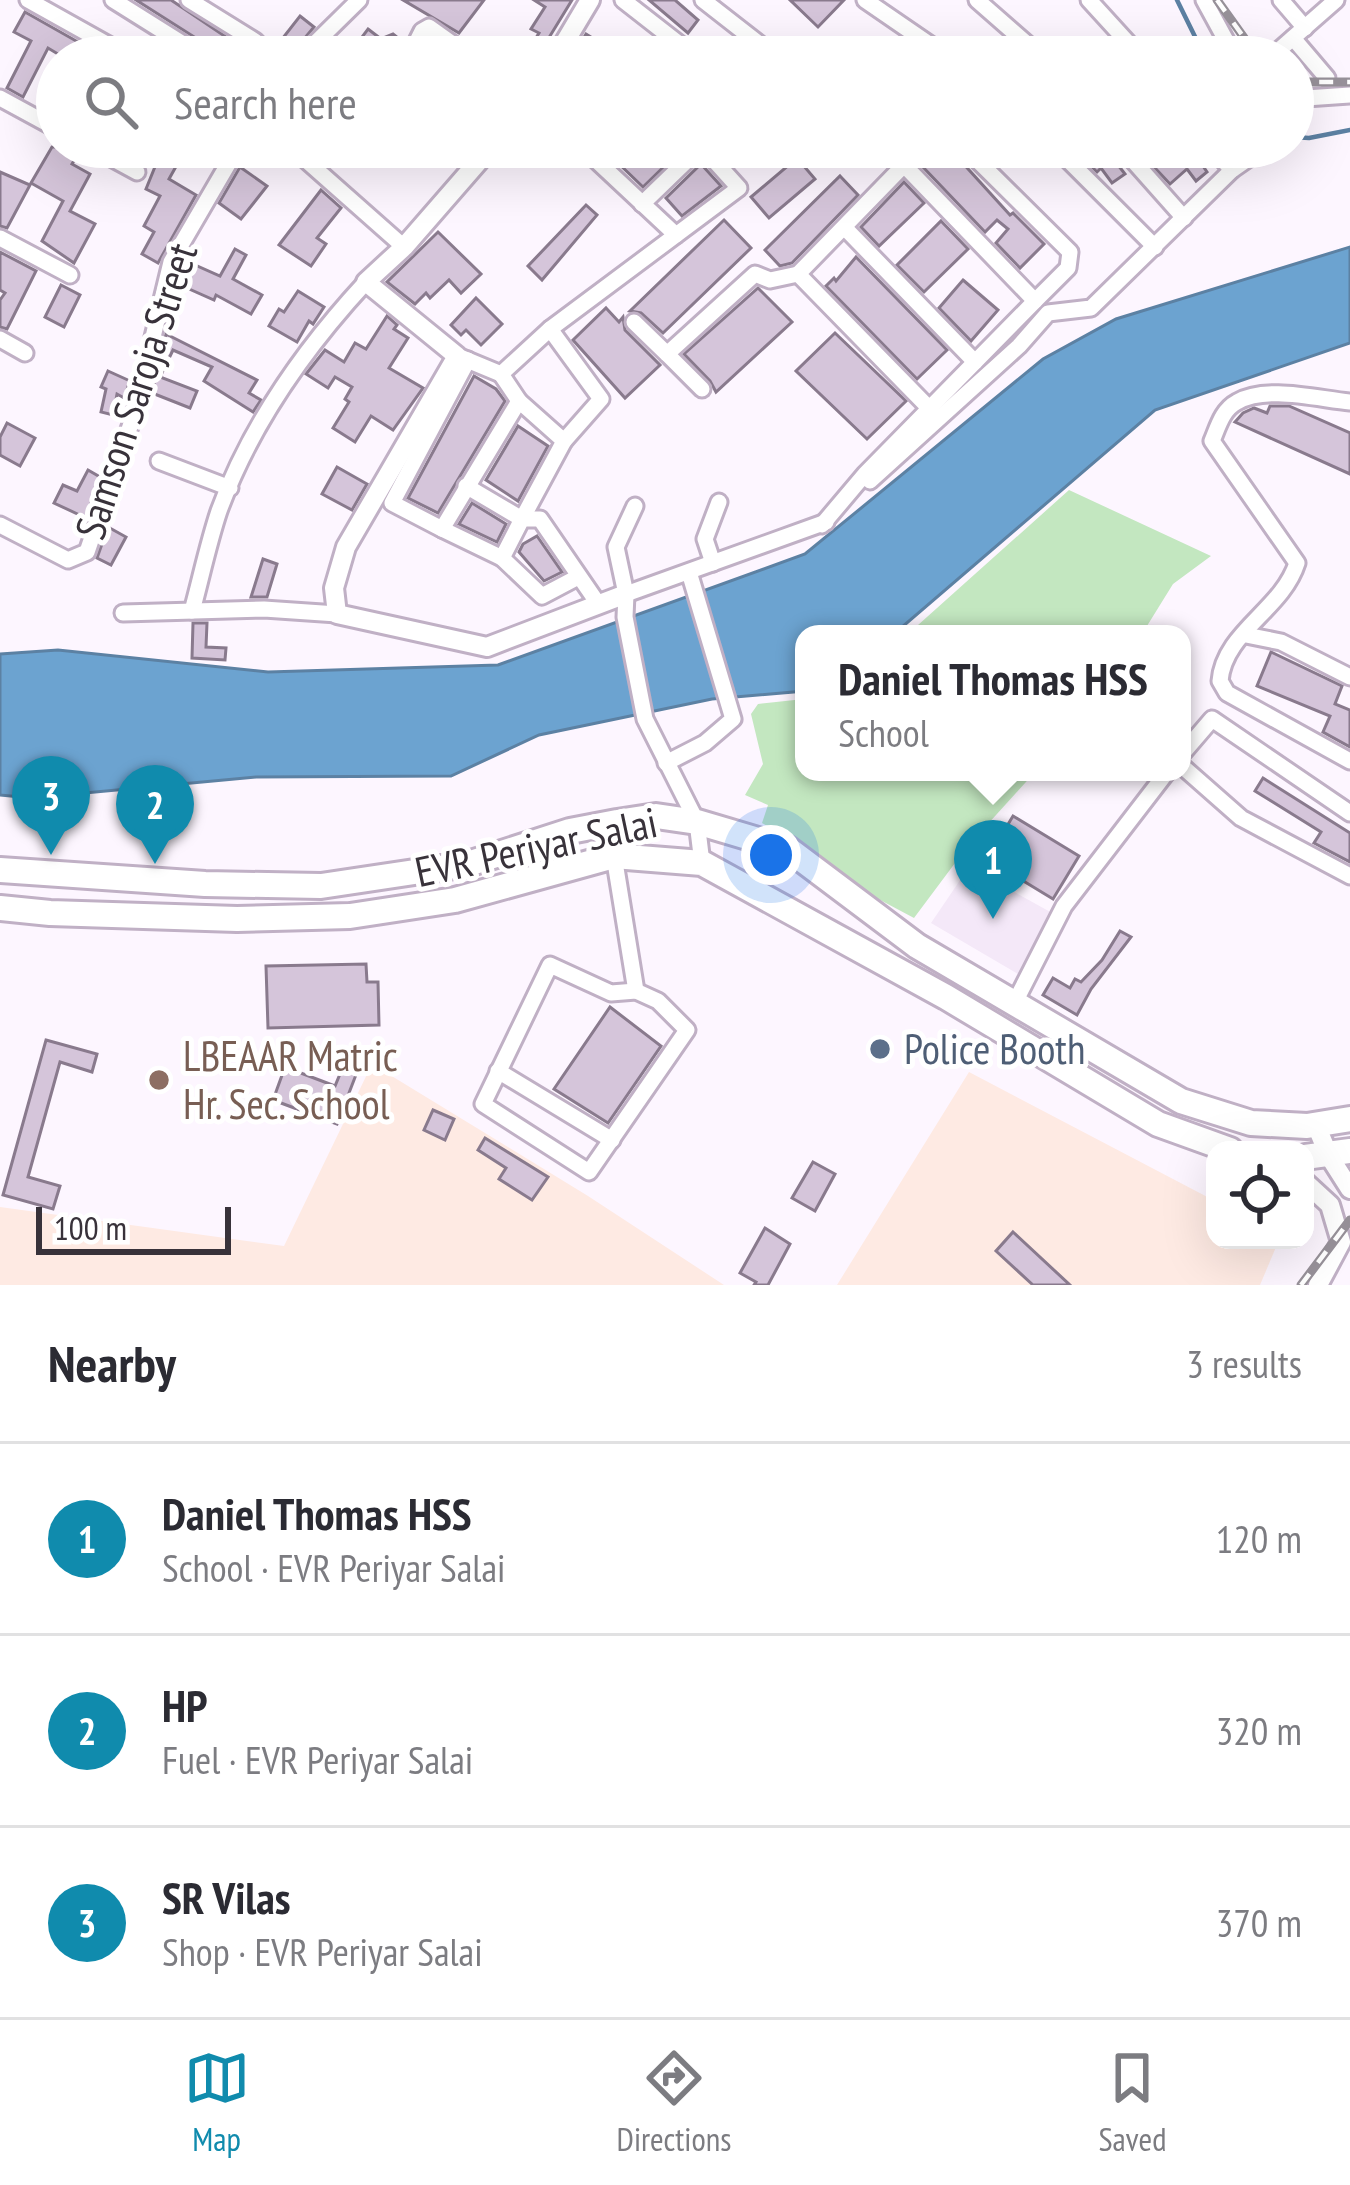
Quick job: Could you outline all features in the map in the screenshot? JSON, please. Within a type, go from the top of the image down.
[{"type":"main road","name":"EVR Periyar Salai","points":[[0,870],[205,884],[321,886],[468,864],[570,831],[617,822],[656,817],[698,822],[788,850],[917,946],[1181,1101],[1251,1123],[1316,1125],[1350,1119]]},
{"type":"main road","name":"EVR Periyar Salai","points":[[0,908],[50,914],[237,919],[350,916],[455,900],[614,856],[702,863],[946,997],[1157,1124],[1206,1141]]},
{"type":"main road","points":[[788,910],[817,874]]},
{"type":"street","points":[[28,0],[92,36]]},
{"type":"street","points":[[113,0],[170,36]]},
{"type":"street","points":[[189,0],[247,36]]},
{"type":"street","points":[[322,36],[359,0]]},
{"type":"street","points":[[569,36],[590,0]]},
{"type":"street","points":[[623,0],[669,36]]},
{"type":"street","points":[[704,0],[749,36]]},
{"type":"street","points":[[865,0],[917,36]]},
{"type":"street","points":[[977,0],[1018,36]]},
{"type":"street","points":[[1089,0],[1122,36]]},
{"type":"street","points":[[1204,0],[1224,36]]},
{"type":"street","points":[[1281,0],[1301,36]]},
{"type":"street","points":[[1295,36],[1336,0]]},
{"type":"street","points":[[1314,57],[1327,78]]},
{"type":"street","points":[[1314,97],[1350,95]]},
{"type":"street","points":[[0,98],[36,118]]},
{"type":"street","points":[[130,168],[137,172]]},
{"type":"street","name":"Samson Saroja Street","points":[[0,525],[68,560],[87,552],[135,412],[171,262],[226,168]]},
{"type":"street","points":[[314,168],[404,248]]},
{"type":"street","points":[[192,611],[230,488],[283,387],[326,326],[404,248],[473,168]]},
{"type":"street","points":[[604,168],[676,235]]},
{"type":"street","points":[[642,204],[680,168]]},
{"type":"street","points":[[501,374],[550,329],[739,188],[721,168]]},
{"type":"street","points":[[667,354],[755,274],[770,280],[798,274],[901,168]]},
{"type":"street","points":[[907,168],[1035,301]]},
{"type":"street","points":[[822,525],[865,474],[1068,268],[1070,252],[985,168]]},
{"type":"street","points":[[1076,168],[1155,247]]},
{"type":"street","points":[[1140,168],[1184,218]]},
{"type":"street","points":[[123,613],[264,609],[337,614],[487,647],[626,593],[692,580],[712,563],[822,525],[1019,346],[1048,313],[1090,308],[1235,168]]},
{"type":"street","points":[[845,228],[975,362]]},
{"type":"street","points":[[0,238],[70,275]]},
{"type":"street","points":[[798,274],[929,408]]},
{"type":"street","points":[[366,282],[462,358],[501,374],[519,401],[564,442]]},
{"type":"street","points":[[634,322],[702,389]]},
{"type":"street","points":[[502,558],[564,442],[601,399],[550,329]]},
{"type":"street","points":[[0,339],[25,353]]},
{"type":"street","points":[[462,358],[392,502],[502,558],[542,596],[578,577]]},
{"type":"street","points":[[337,614],[334,588],[346,547],[462,358]]},
{"type":"street","points":[[1350,402],[1274,395],[1238,400],[1224,413],[1212,441],[1297,563],[1291,583],[1246,635],[1228,648],[1220,681],[1227,693],[1350,761]]},
{"type":"street","points":[[442,529],[519,401]]},
{"type":"street","points":[[160,461],[230,488]]},
{"type":"street","points":[[466,486],[522,519],[540,519],[599,605]]},
{"type":"street","points":[[712,563],[705,539],[719,502]]},
{"type":"street","points":[[635,506],[616,547],[626,593],[625,616],[645,719],[698,822],[702,863]]},
{"type":"street","points":[[666,764],[732,723],[692,580]]},
{"type":"street","points":[[1246,635],[1281,642],[1350,677]]},
{"type":"street","points":[[1191,744],[1212,719],[1350,813]]},
{"type":"street","points":[[1191,774],[1241,818],[1350,876]]},
{"type":"street","points":[[1014,1004],[1064,906],[1159,781]]},
{"type":"street","points":[[614,856],[636,991]]},
{"type":"street","points":[[550,965],[611,993],[636,991],[664,1006],[687,1030],[587,1172],[484,1105],[550,965]]},
{"type":"street","points":[[498,1071],[612,1140]]},
{"type":"street","points":[[1316,1125],[1338,1168]]},
{"type":"street","points":[[1314,1190],[1330,1205],[1345,1238],[1318,1285]]},
{"type":"shaded area","points":[[969,867],[1054,914],[1018,974],[931,923]]},
{"type":"shaded area","points":[[372,1064],[724,1285],[0,1285],[0,1207],[284,1246]]},
{"type":"shaded area","points":[[969,1072],[1206,1196],[1206,1249],[1275,1249],[1260,1285],[837,1285]]},
{"type":"green space","points":[[1069,490],[1211,556],[1173,584],[1148,625],[918,625]]},
{"type":"green space","points":[[795,700],[795,781],[1027,781],[967,847],[914,918],[852,885],[826,860],[762,823],[768,805],[745,795],[763,764],[751,714],[758,704]]},
{"type":"water","points":[[1350,247],[1350,343],[1155,410],[904,625],[795,625],[795,692],[712,699],[539,735],[451,776],[256,777],[31,798],[0,795],[0,654],[58,650],[268,672],[498,665],[805,554],[1043,359],[1116,319]]},
{"type":"building","points":[[136,0],[171,0],[225,36],[193,36]]},
{"type":"building","points":[[403,0],[484,0],[459,33]]},
{"type":"building","points":[[534,0],[572,0],[550,36],[537,36],[531,29],[545,7]]},
{"type":"building","points":[[649,0],[675,0],[698,20],[688,33]]},
{"type":"building","points":[[790,0],[844,0],[818,27]]},
{"type":"building","points":[[25,12],[67,36],[36,36],[36,72],[23,97],[7,88],[31,41],[14,32]]},
{"type":"building","points":[[300,16],[314,27],[306,36],[284,36]]},
{"type":"building","points":[[40,168],[79,168],[90,174],[70,211],[95,224],[74,263],[42,241],[63,201],[31,183]]},
{"type":"building","points":[[154,168],[175,168],[169,179],[196,195],[158,263],[142,254],[154,232],[144,226],[160,196],[146,189]]},
{"type":"building","points":[[239,168],[267,186],[241,219],[219,203]]},
{"type":"building","points":[[623,168],[662,168],[643,187]]},
{"type":"building","points":[[697,168],[705,168],[721,186],[682,216],[666,198]]},
{"type":"building","points":[[785,168],[806,168],[815,179],[769,218],[751,197]]},
{"type":"building","points":[[924,168],[967,168],[1044,244],[1020,268],[996,243],[1008,229],[997,220],[985,232]]},
{"type":"building","points":[[1101,168],[1120,168],[1125,174],[1112,183]]},
{"type":"building","points":[[1155,168],[1204,168],[1207,172],[1196,181],[1187,169],[1170,184]]},
{"type":"building","points":[[0,172],[30,185],[7,228],[0,226]]},
{"type":"building","points":[[840,176],[858,195],[792,263],[780,266],[765,250]]},
{"type":"building","points":[[904,182],[924,203],[879,246],[861,227]]},
{"type":"building","points":[[321,190],[341,208],[317,238],[326,244],[311,266],[279,245]]},
{"type":"building","points":[[586,205],[597,215],[542,280],[528,266]]},
{"type":"building","points":[[724,220],[751,248],[663,333],[641,313],[630,311]]},
{"type":"building","points":[[941,221],[968,249],[924,292],[897,265]]},
{"type":"building","points":[[438,232],[481,274],[461,293],[449,280],[430,298],[426,293],[415,304],[387,282]]},
{"type":"building","points":[[235,249],[246,255],[233,279],[262,295],[251,314],[216,295],[214,300],[178,284],[186,261],[220,276]]},
{"type":"building","points":[[0,252],[36,271],[7,329],[0,327],[0,300],[5,293],[0,290]]},
{"type":"building","points":[[856,257],[947,350],[917,379],[826,286]]},
{"type":"building","points":[[963,280],[998,310],[971,341],[939,308]]},
{"type":"building","points":[[61,285],[80,295],[64,327],[45,317]]},
{"type":"building","points":[[758,288],[792,322],[716,392],[684,354]]},
{"type":"building","points":[[298,291],[324,307],[297,342],[269,326]]},
{"type":"building","points":[[476,298],[502,324],[481,345],[466,330],[461,335],[451,325]]},
{"type":"building","points":[[606,308],[619,322],[623,317],[625,330],[660,365],[625,398],[573,340]]},
{"type":"building","points":[[387,316],[397,325],[394,329],[408,338],[389,368],[423,388],[393,430],[371,416],[355,442],[333,428],[352,387],[335,377],[328,388],[306,374],[325,350],[344,362],[355,343],[366,349]]},
{"type":"building","points":[[835,333],[906,401],[867,439],[796,371]]},
{"type":"building","points":[[166,334],[257,380],[249,393],[261,400],[253,412],[204,381],[212,367],[173,350],[160,377],[197,391],[190,408],[152,393]]},
{"type":"building","points":[[108,371],[130,381],[124,398],[117,394],[113,415],[101,412],[106,389],[101,387]]},
{"type":"building","points":[[474,376],[496,389],[505,401],[438,513],[408,498]]},
{"type":"building","points":[[1270,406],[1289,406],[1350,433],[1350,474],[1235,422],[1254,408],[1267,413]]},
{"type":"building","points":[[7,423],[35,438],[20,466],[0,455],[0,437]]},
{"type":"building","points":[[518,426],[548,446],[518,501],[486,480]]},
{"type":"building","points":[[337,467],[367,484],[352,510],[322,494]]},
{"type":"building","points":[[88,470],[100,477],[86,518],[54,503],[63,485],[77,491]]},
{"type":"building","points":[[472,503],[506,524],[497,542],[459,524]]},
{"type":"building","points":[[108,527],[126,537],[111,565],[97,558]]},
{"type":"building","points":[[537,536],[562,572],[544,581],[519,552]]},
{"type":"building","points":[[263,559],[277,564],[267,597],[251,597]]},
{"type":"building","points":[[193,623],[207,623],[206,647],[226,648],[225,660],[192,658]]},
{"type":"building","points":[[1271,652],[1342,686],[1335,704],[1350,710],[1350,747],[1323,732],[1330,716],[1257,686]]},
{"type":"building","points":[[1263,778],[1350,833],[1350,862],[1314,843],[1321,832],[1255,791]]},
{"type":"building","points":[[1013,816],[1079,856],[1053,899],[987,859]]},
{"type":"building","points":[[1120,931],[1131,937],[1077,1015],[1043,995],[1053,978],[1070,988],[1075,979],[1081,982]]},
{"type":"building","points":[[366,964],[367,982],[378,982],[379,1025],[268,1028],[266,966]]},
{"type":"building","points":[[610,1007],[661,1046],[608,1123],[554,1089]]},
{"type":"building","points":[[46,1040],[97,1054],[92,1072],[60,1062],[28,1177],[60,1186],[53,1209],[3,1195]]},
{"type":"building","points":[[345,1062],[359,1067],[337,1124],[273,1100],[285,1067],[335,1086]]},
{"type":"building","points":[[433,1110],[454,1119],[445,1140],[424,1130]]},
{"type":"building","points":[[485,1138],[548,1177],[532,1200],[499,1179],[506,1168],[478,1150]]},
{"type":"building","points":[[813,1162],[835,1174],[815,1211],[792,1198]]},
{"type":"building","points":[[765,1228],[790,1244],[768,1285],[754,1285],[740,1273]]},
{"type":"building","points":[[1013,1232],[1070,1285],[1033,1285],[996,1251]]},
{"type":"waterway","points":[[1177,0],[1195,36]]},
{"type":"waterway","points":[[1314,137],[1350,130]]},
{"type":"railway","points":[[1217,0],[1243,36]]},
{"type":"railway","points":[[1314,82],[1350,82]]},
{"type":"railway","points":[[1301,1285],[1350,1220]]},
{"type":"place","name":"SR Vilas","points":[[51,855]]},
{"type":"place","name":"HP","points":[[155,864]]},
{"type":"place","name":"Daniel Thomas HSS","points":[[993,919]]},
{"type":"place","name":"Police Booth","points":[[880,1049]]},
{"type":"place","name":"LBEAAR Matric Hr. Sec. School","points":[[159,1080]]}]
